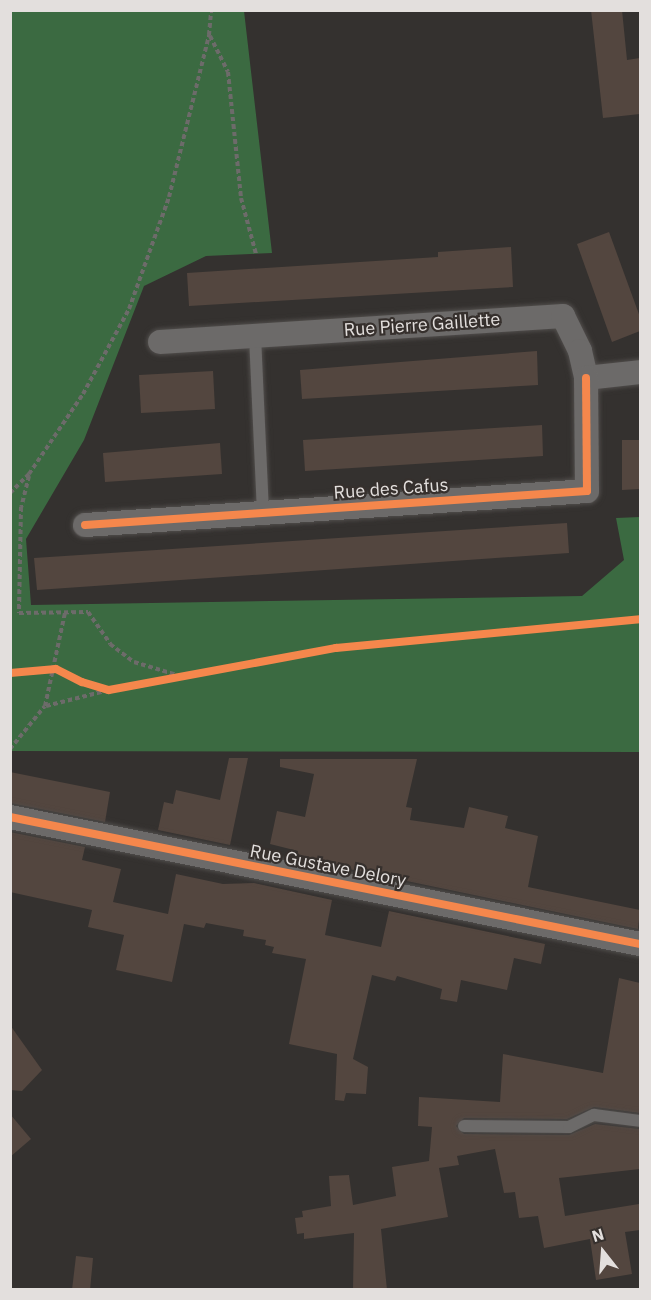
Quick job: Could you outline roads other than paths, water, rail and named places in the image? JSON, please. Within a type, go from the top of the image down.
[{"type":"street","name":"Rue Pierre Gaillette","points":[[160,342],[563,316],[580,351],[586,378]]},
{"type":"street","points":[[586,378],[640,372]]},
{"type":"street","name":"Rue des Cafus","points":[[85,525],[587,491],[586,378]]},
{"type":"street","name":"Rue Gustave Delory","points":[[10,817],[640,944]]},
{"type":"lane","points":[[255,336],[262,513]]},
{"type":"lane","points":[[464,1126],[569,1127],[594,1116],[640,1120]]}]
